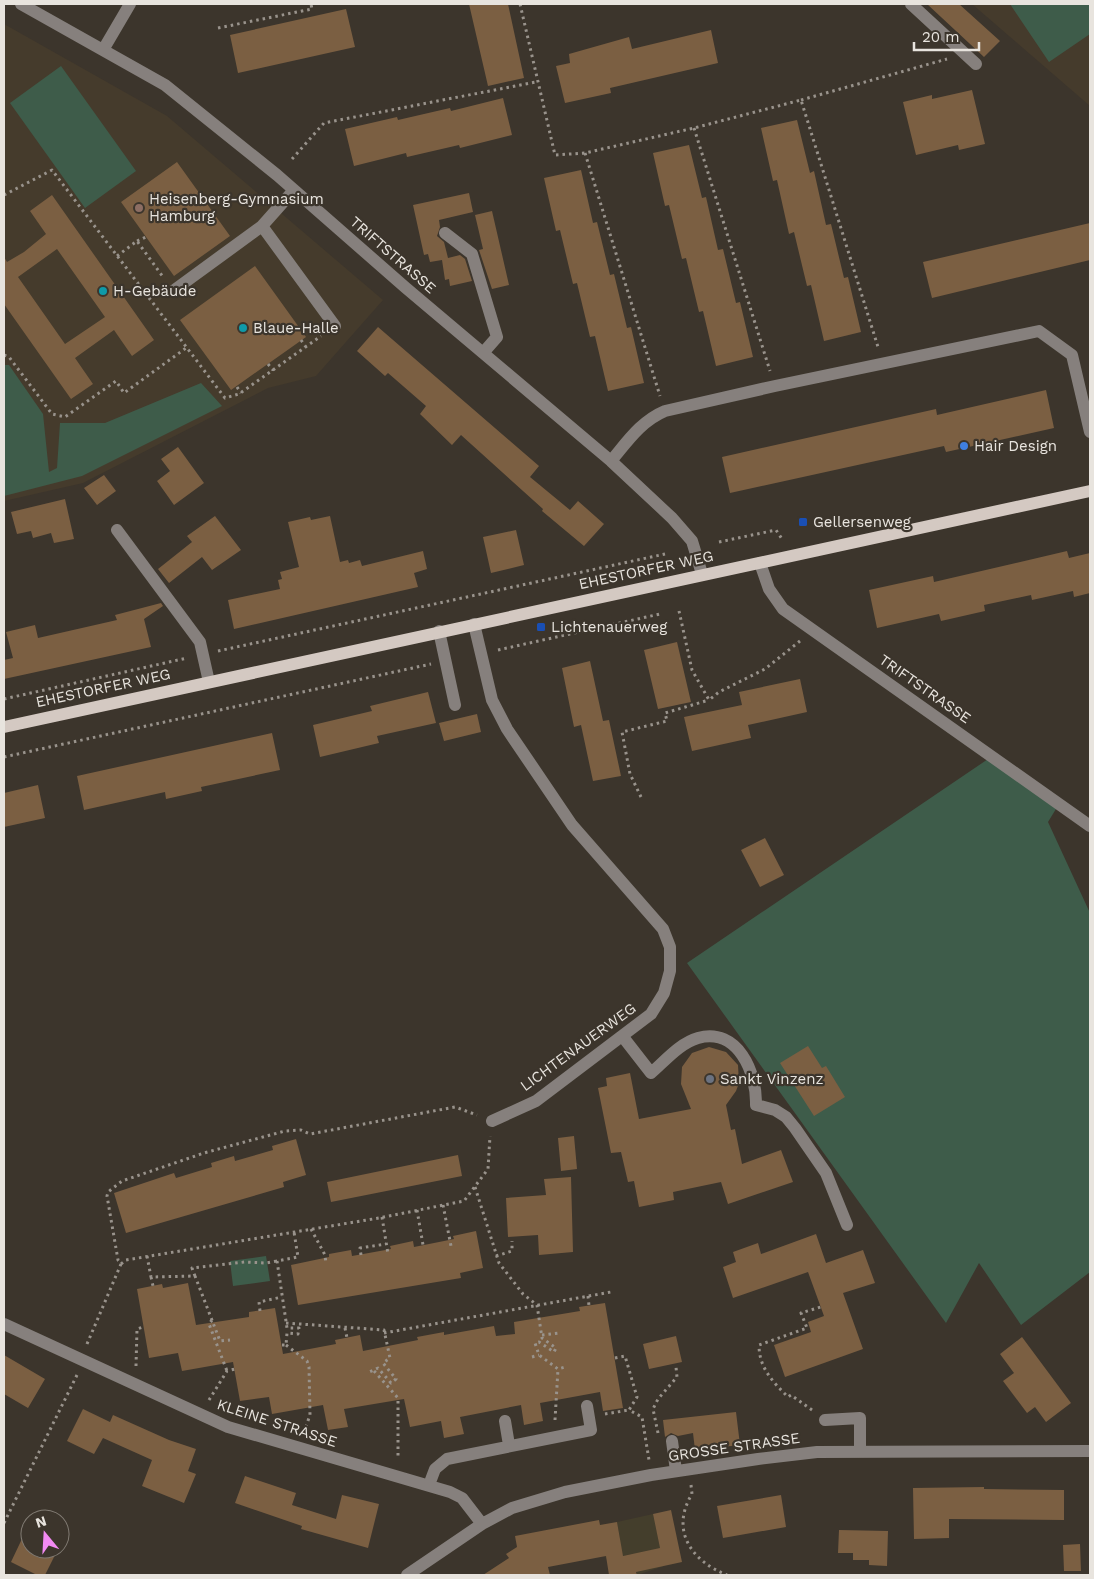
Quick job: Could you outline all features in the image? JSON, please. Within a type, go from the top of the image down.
[{"type":"main road","name":"EHESTORFER WEG","points":[[4,727],[1090,491]]},
{"type":"street","name":"TRIFTSTRASSE","points":[[21,4],[165,85],[294,190],[611,461],[687,532],[695,547],[702,574]]},
{"type":"street","points":[[103,50],[130,4]]},
{"type":"street","points":[[911,4],[976,64]]},
{"type":"street","points":[[173,291],[262,226],[294,190]]},
{"type":"street","points":[[262,226],[335,326]]},
{"type":"street","points":[[445,233],[472,254],[497,337],[483,353]]},
{"type":"street","points":[[611,461],[637,430],[665,411],[1039,331],[1072,355],[1090,432]]},
{"type":"street","points":[[116,530],[200,642],[209,682]]},
{"type":"street","name":"TRIFTSTRASSE","points":[[760,563],[766,584],[783,609],[1090,826]]},
{"type":"street","name":"LICHTENAUERWEG","points":[[474,624],[492,700],[507,729],[572,825],[660,926],[668,939],[670,971],[661,1000],[652,1014],[624,1037],[536,1101],[492,1121]]},
{"type":"street","points":[[439,631],[455,705]]},
{"type":"street","points":[[624,1037],[651,1072],[685,1044],[696,1038],[712,1036],[732,1044],[743,1056],[752,1073],[756,1105],[775,1110],[786,1117],[795,1128],[826,1173],[846,1225]]},
{"type":"street","name":"KLEINE STRASSE","points":[[4,1324],[228,1427],[450,1492],[462,1498],[482,1524]]},
{"type":"street","points":[[429,1485],[435,1469],[447,1459],[591,1430],[587,1406]]},
{"type":"street","points":[[826,1420],[860,1418],[860,1452]]},
{"type":"street","points":[[505,1421],[509,1445]]},
{"type":"street","points":[[673,1443],[682,1470]]},
{"type":"street","name":"GROSSE STRASSE","points":[[407,1575],[482,1524],[512,1508],[540,1498],[651,1475],[793,1454],[1090,1451]]},
{"type":"path","points":[[218,28],[312,9],[311,4]]},
{"type":"path","points":[[520,4],[536,82],[555,155],[585,154],[694,128],[965,54]]},
{"type":"path","points":[[292,159],[324,123],[536,82]]},
{"type":"path","points":[[800,100],[883,364]]},
{"type":"path","points":[[694,128],[775,386]]},
{"type":"path","points":[[585,154],[665,411]]},
{"type":"path","points":[[4,195],[52,170],[222,396],[229,398],[241,393],[335,326]]},
{"type":"path","points":[[117,256],[137,241],[146,237]]},
{"type":"path","points":[[137,241],[173,291]]},
{"type":"path","points":[[301,340],[306,347]]},
{"type":"path","points":[[4,356],[9,357],[52,414],[64,417],[116,381],[124,393],[186,348]]},
{"type":"path","points":[[268,364],[273,370]]},
{"type":"path","points":[[236,386],[241,393]]},
{"type":"path","points":[[718,542],[776,530],[782,539]]},
{"type":"path","points":[[213,653],[664,554]]},
{"type":"path","points":[[679,611],[692,670],[710,700]]},
{"type":"path","points":[[490,652],[660,614]]},
{"type":"path","points":[[641,797],[630,774],[622,732],[667,722],[665,713],[710,700],[719,692],[765,669],[814,630]]},
{"type":"path","points":[[4,699],[192,657]]},
{"type":"path","points":[[4,757],[445,661]]},
{"type":"path","points":[[89,1337],[121,1264],[126,1260],[382,1217],[464,1201],[488,1169],[492,1121],[455,1107],[310,1134],[301,1130],[285,1131],[204,1153],[122,1181],[108,1192],[118,1260],[121,1264]]},
{"type":"path","points":[[475,1187],[499,1263],[523,1294],[537,1305],[542,1335],[556,1348],[554,1352],[539,1342],[536,1343],[538,1355],[558,1368],[565,1367]]},
{"type":"path","points":[[443,1205],[451,1246]]},
{"type":"path","points":[[417,1210],[423,1245]]},
{"type":"path","points":[[382,1217],[388,1254]]},
{"type":"path","points":[[311,1229],[325,1256],[326,1264]]},
{"type":"path","points":[[230,1340],[220,1341],[192,1268],[245,1262],[266,1263],[298,1258],[294,1232]]},
{"type":"path","points":[[496,1256],[512,1251],[512,1242]]},
{"type":"path","points":[[361,1254],[360,1248],[386,1244]]},
{"type":"path","points":[[147,1256],[153,1286]]},
{"type":"path","points":[[277,1261],[286,1328],[298,1328],[298,1334],[287,1333],[286,1345]]},
{"type":"path","points":[[151,1277],[195,1276]]},
{"type":"path","points":[[384,1333],[611,1292]]},
{"type":"path","points":[[588,1296],[589,1306]]},
{"type":"path","points":[[260,1311],[258,1302],[282,1298]]},
{"type":"path","points":[[824,1306],[801,1313],[807,1328],[759,1346],[759,1355],[763,1367],[788,1397],[791,1395],[801,1404],[803,1402],[826,1420]]},
{"type":"path","points":[[212,1320],[209,1324],[227,1371]]},
{"type":"path","points":[[286,1323],[384,1330],[390,1358],[383,1363],[396,1379],[391,1383],[378,1368],[368,1373]]},
{"type":"path","points":[[136,1386],[137,1329],[143,1327]]},
{"type":"path","points":[[345,1328],[347,1338]]},
{"type":"path","points":[[542,1335],[559,1333]]},
{"type":"path","points":[[282,1345],[286,1345],[307,1360],[309,1366],[310,1415],[298,1447]]},
{"type":"path","points":[[532,1357],[538,1355]]},
{"type":"path","points":[[615,1358],[625,1356],[637,1397],[629,1410],[642,1417],[651,1475]]},
{"type":"path","points":[[4,1523],[84,1362]]},
{"type":"path","points":[[309,1366],[315,1366]]},
{"type":"path","points":[[673,1443],[662,1447],[654,1409],[658,1399],[677,1377],[676,1367]]},
{"type":"path","points":[[555,1424],[558,1368]]},
{"type":"path","points":[[201,1415],[227,1371],[235,1369]]},
{"type":"path","points":[[374,1371],[398,1398],[398,1476]]},
{"type":"path","points":[[394,1377],[400,1376]]},
{"type":"path","points":[[398,1398],[404,1394]]},
{"type":"path","points":[[682,1470],[692,1494],[685,1506],[682,1517],[683,1532],[697,1555],[711,1567],[727,1575]]},
{"type":"shaded area","points":[[972,4],[1090,4],[1090,106]]},
{"type":"shaded area","name":"Heisenberg-Gymnasium Hamburg","points":[[4,24],[167,116],[383,300],[316,376],[268,388],[83,483],[4,501]]},
{"type":"shaded area","points":[[653,1514],[664,1566],[637,1575],[633,1554],[606,1559],[603,1542],[620,1539],[617,1522]]},
{"type":"green space","points":[[1010,4],[1090,4],[1090,34],[1049,62]]},
{"type":"green space","points":[[61,66],[136,171],[85,208],[10,103]]},
{"type":"green space","points":[[4,365],[9,365],[43,414],[49,472],[57,468],[60,423],[105,423],[201,383],[222,406],[82,476],[4,496]]},
{"type":"green space","points":[[994,755],[1059,804],[1048,822],[1090,913],[1090,1272],[1021,1325],[979,1263],[946,1323],[687,963]]},
{"type":"green space","points":[[266,1256],[270,1281],[233,1286],[230,1261]]},
{"type":"building","points":[[469,4],[508,4],[524,78],[488,86]]},
{"type":"building","points":[[927,4],[959,4],[1000,41],[984,57]]},
{"type":"building","points":[[346,9],[355,47],[238,73],[230,35]]},
{"type":"building","points":[[711,30],[718,63],[610,88],[611,93],[565,103],[556,66],[570,63],[569,54],[629,37],[632,49]]},
{"type":"building","points":[[972,90],[985,144],[959,150],[958,145],[916,155],[903,102],[932,95],[932,99]]},
{"type":"building","points":[[503,98],[512,135],[460,148],[459,145],[407,157],[406,153],[354,166],[345,129],[397,117],[398,120],[450,108],[451,111]]},
{"type":"building","points":[[797,120],[810,173],[814,171],[826,225],[831,224],[844,278],[848,277],[861,332],[824,341],[811,285],[807,286],[794,232],[789,234],[777,180],[773,181],[761,128]]},
{"type":"building","points":[[689,145],[702,198],[706,197],[718,250],[723,249],[736,303],[740,302],[753,357],[716,366],[703,311],[699,312],[686,258],[682,259],[669,205],[665,206],[653,153]]},
{"type":"building","points":[[177,162],[230,236],[174,276],[121,202]]},
{"type":"building","points":[[581,170],[593,223],[597,222],[610,275],[614,274],[627,328],[631,327],[644,383],[608,391],[595,336],[590,337],[577,283],[573,284],[560,230],[556,231],[544,178]]},
{"type":"building","points":[[469,193],[473,212],[439,220],[440,227],[437,236],[444,242],[448,258],[460,255],[465,259],[472,281],[450,286],[449,279],[445,280],[442,260],[430,262],[428,254],[424,255],[413,205]]},
{"type":"building","name":"H-Gebäude","points":[[52,195],[154,340],[132,356],[114,330],[75,358],[93,384],[71,399],[4,304],[4,257],[7,262],[24,252],[46,234],[30,211]],"holes":[[[57,249],[105,317],[65,344],[18,277]]]},
{"type":"building","points":[[492,211],[509,285],[492,289],[479,250],[483,249],[475,215]]},
{"type":"building","points":[[1090,223],[1090,260],[932,298],[923,262]]},
{"type":"building","name":"Blaue-Halle","points":[[255,266],[306,337],[231,390],[180,320]]},
{"type":"building","points":[[378,327],[539,466],[530,477],[570,510],[578,501],[604,524],[584,546],[542,511],[543,509],[461,435],[452,445],[420,414],[426,406],[388,373],[385,376],[357,351]]},
{"type":"building","points":[[1046,390],[1054,428],[946,452],[944,446],[730,493],[722,457],[936,409],[937,415]]},
{"type":"building","points":[[178,447],[204,483],[174,505],[157,481],[170,471],[161,459]]},
{"type":"building","points":[[104,475],[116,491],[97,505],[84,488]]},
{"type":"building","points":[[65,499],[74,539],[54,543],[51,533],[33,538],[31,531],[17,534],[11,512]]},
{"type":"building","points":[[215,516],[241,550],[212,570],[202,557],[169,583],[158,569],[192,542],[187,536]]},
{"type":"building","points":[[330,516],[340,562],[348,560],[349,563],[360,560],[362,566],[423,551],[427,569],[414,573],[418,587],[234,629],[228,600],[280,589],[278,580],[282,579],[280,572],[299,567],[288,522],[310,517],[311,520]]},
{"type":"building","points":[[516,530],[524,565],[491,573],[483,537]]},
{"type":"building","points":[[1067,551],[1069,558],[1090,553],[1090,593],[1074,597],[1073,591],[1032,600],[1031,595],[984,605],[985,611],[941,621],[939,614],[877,628],[869,590],[933,576],[934,582]]},
{"type":"building","points":[[161,603],[163,606],[144,619],[151,647],[4,679],[4,660],[13,658],[6,632],[35,625],[38,638],[117,620],[115,615]]},
{"type":"building","points":[[677,642],[691,702],[658,709],[644,650]]},
{"type":"building","points":[[590,661],[603,721],[609,720],[621,776],[593,781],[581,725],[574,727],[562,668]]},
{"type":"building","points":[[800,679],[807,712],[748,725],[751,738],[692,751],[684,717],[742,705],[739,692]]},
{"type":"building","points":[[428,692],[436,723],[377,736],[379,743],[320,757],[313,725],[372,711],[370,706]]},
{"type":"building","points":[[477,714],[481,732],[444,741],[439,723]]},
{"type":"building","points":[[272,733],[280,770],[201,787],[202,791],[166,799],[165,792],[84,810],[77,776]]},
{"type":"building","points":[[38,785],[45,818],[4,827],[4,793]]},
{"type":"building","points":[[765,838],[784,875],[760,887],[741,850]]},
{"type":"building","points":[[808,1046],[822,1068],[826,1066],[845,1097],[814,1116],[780,1063]]},
{"type":"building","points":[[709,1047],[726,1052],[738,1065],[739,1083],[726,1105],[731,1130],[735,1129],[742,1164],[781,1150],[793,1182],[728,1204],[721,1182],[673,1192],[674,1200],[639,1207],[634,1181],[628,1182],[621,1152],[611,1153],[598,1088],[607,1086],[606,1078],[630,1073],[639,1119],[691,1109],[681,1084],[682,1067],[692,1053]]},
{"type":"building","points":[[574,1136],[577,1169],[561,1171],[558,1138]]},
{"type":"building","points":[[296,1139],[306,1175],[283,1182],[284,1187],[126,1233],[114,1193],[174,1173],[176,1178],[212,1167],[211,1163],[234,1156],[235,1161],[273,1150],[272,1146]]},
{"type":"building","points":[[458,1155],[462,1176],[331,1202],[327,1182]]},
{"type":"building","points":[[571,1177],[573,1252],[539,1255],[538,1235],[508,1237],[506,1198],[546,1195],[544,1179]]},
{"type":"building","points":[[476,1231],[483,1268],[460,1273],[461,1278],[298,1305],[291,1265],[351,1250],[352,1256],[391,1249],[390,1246],[413,1241],[414,1247],[454,1239],[453,1236]]},
{"type":"building","points":[[816,1234],[826,1263],[863,1250],[875,1283],[843,1293],[863,1349],[785,1377],[774,1345],[811,1332],[808,1322],[824,1316],[808,1272],[733,1298],[723,1267],[736,1262],[733,1252],[758,1243],[761,1254]]},
{"type":"building","points":[[188,1283],[196,1325],[249,1317],[249,1312],[275,1308],[283,1354],[336,1344],[335,1340],[360,1335],[363,1351],[418,1340],[417,1337],[444,1332],[444,1335],[494,1326],[496,1336],[515,1334],[514,1322],[580,1311],[579,1307],[605,1303],[623,1408],[603,1411],[600,1392],[540,1403],[543,1421],[524,1425],[521,1405],[460,1417],[464,1434],[444,1438],[441,1421],[410,1427],[404,1399],[344,1409],[348,1427],[328,1430],[323,1405],[272,1414],[269,1397],[240,1401],[233,1362],[182,1371],[178,1353],[149,1358],[137,1289],[162,1284],[163,1288]]},
{"type":"building","points":[[676,1336],[682,1362],[649,1369],[643,1344]]},
{"type":"building","points":[[1022,1337],[1071,1403],[1046,1422],[1035,1407],[1027,1413],[1003,1381],[1014,1373],[1000,1354]]},
{"type":"building","points":[[4,1355],[45,1379],[28,1408],[4,1394]]},
{"type":"building","points":[[83,1409],[110,1422],[113,1415],[169,1440],[196,1449],[188,1471],[196,1474],[184,1503],[142,1486],[152,1460],[103,1438],[94,1454],[67,1441]]},
{"type":"building","points":[[736,1412],[740,1445],[695,1450],[693,1433],[678,1436],[671,1433],[665,1437],[663,1420]]},
{"type":"building","points":[[245,1476],[296,1493],[292,1505],[336,1519],[342,1495],[379,1504],[368,1548],[301,1529],[302,1526],[235,1503]]},
{"type":"building","points":[[984,1487],[984,1489],[1064,1490],[1064,1520],[949,1519],[949,1538],[914,1539],[913,1488]]},
{"type":"building","points":[[781,1495],[786,1527],[723,1538],[717,1506]]},
{"type":"building","points":[[671,1510],[682,1562],[636,1572],[637,1575],[609,1575],[606,1556],[548,1567],[550,1575],[483,1575],[509,1558],[506,1554],[517,1547],[515,1536],[599,1520],[600,1525],[617,1522],[623,1556],[660,1548],[653,1514]]},
{"type":"building","points":[[839,1530],[888,1531],[887,1566],[869,1565],[869,1560],[853,1560],[853,1553],[838,1553]]},
{"type":"building","points":[[20,1543],[20,1559],[53,1559],[45,1575],[37,1575],[11,1562]]},
{"type":"building","points":[[1080,1544],[1081,1571],[1064,1571],[1063,1545]]},
{"type":"place","name":"Heisenberg-Gymnasium Hamburg","points":[[139,208]]},
{"type":"place","name":"H-Gebäude","points":[[103,291]]},
{"type":"place","name":"Blaue-Halle","points":[[243,328]]},
{"type":"place","name":"Hair Design","points":[[964,446]]},
{"type":"place","name":"Gellersenweg","points":[[803,522]]},
{"type":"place","name":"Lichtenauerweg","points":[[541,627]]},
{"type":"place","name":"Sankt Vinzenz","points":[[710,1079]]}]
